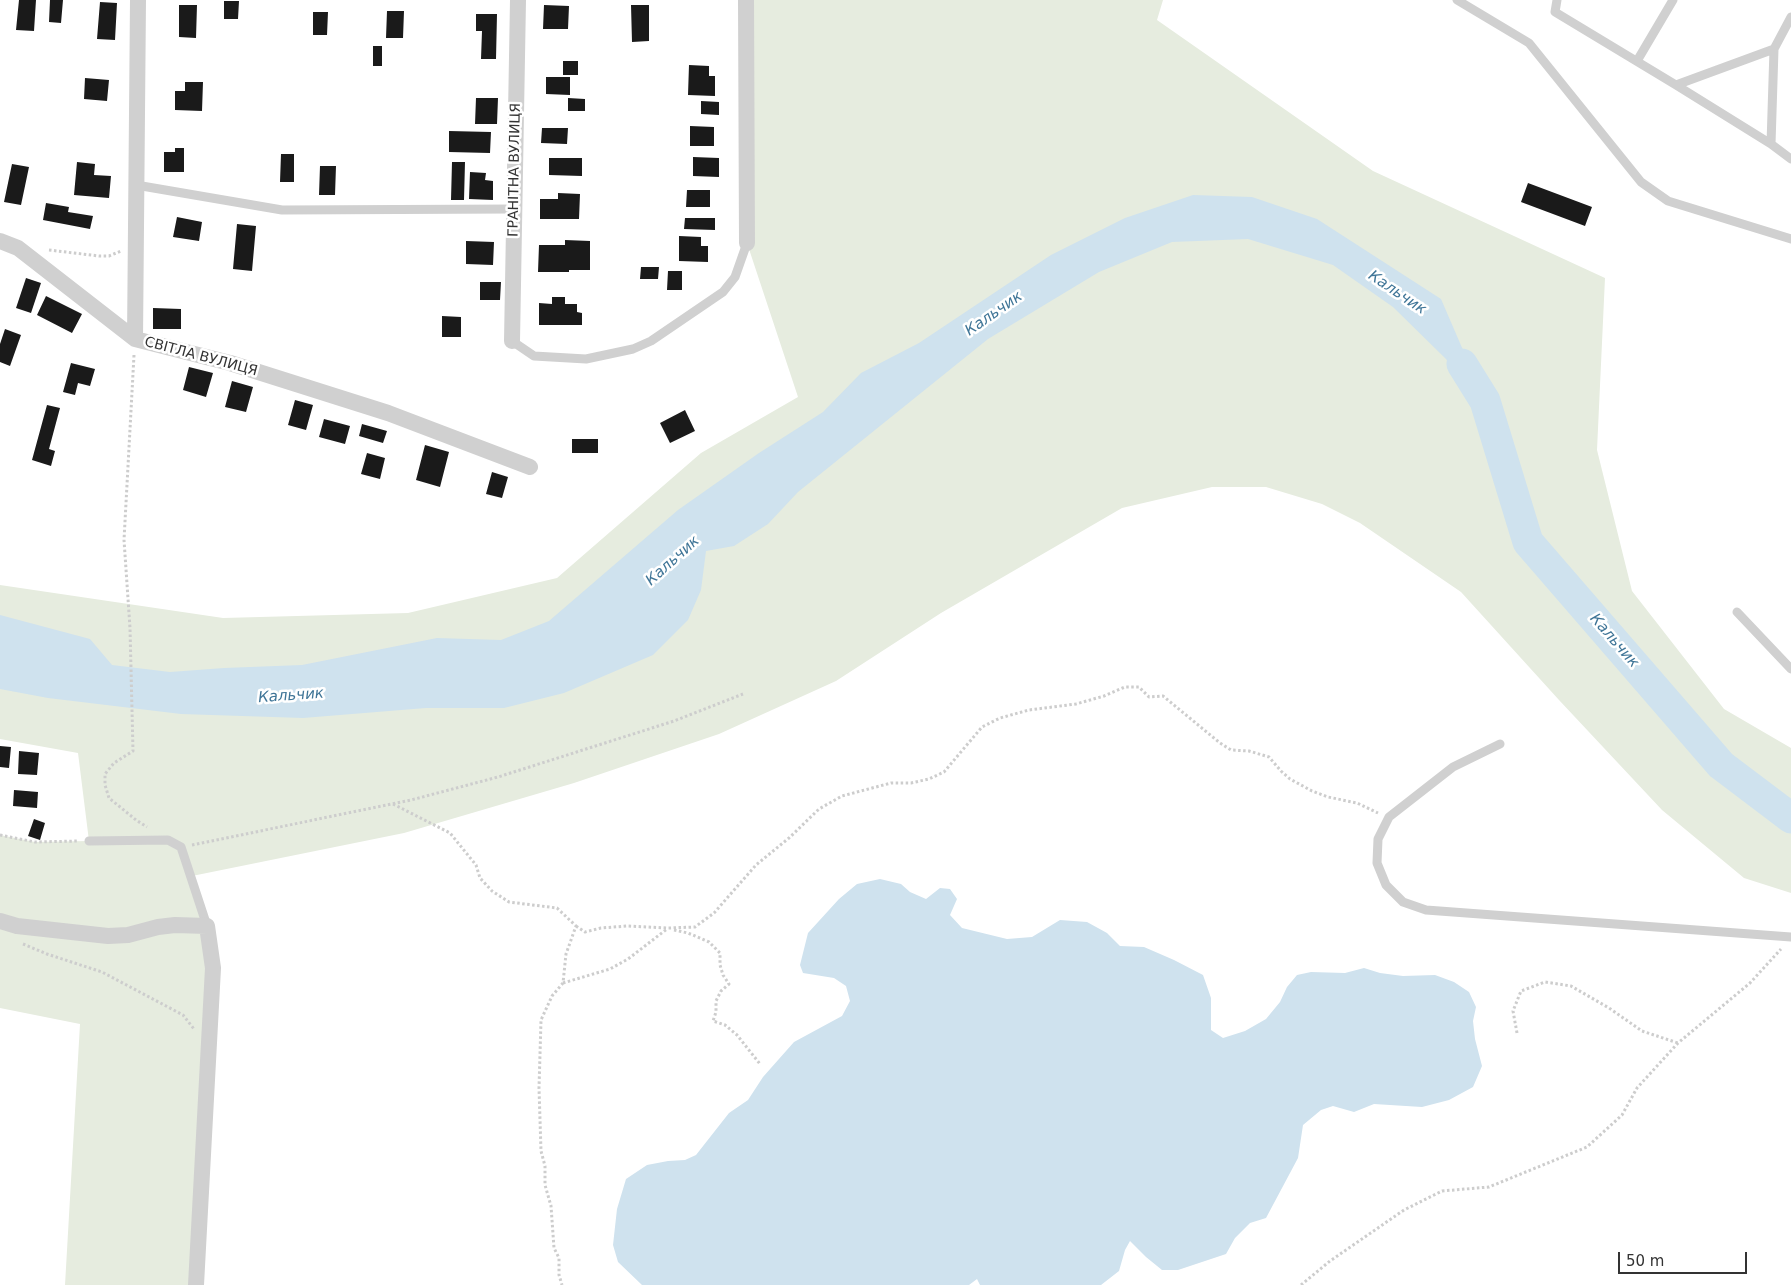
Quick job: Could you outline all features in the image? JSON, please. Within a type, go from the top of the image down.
[{"type":"street","name":"СВІТЛА ВУЛИЦЯ","points":[[138,0],[135,339],[230,363],[379,410],[530,466]]},
{"type":"street","name":"ГРАНІТНА ВУЛИЦЯ","points":[[512,341],[518,0]]},
{"type":"street","points":[[746,0],[747,243]]},
{"type":"street","points":[[0,241],[18,248],[135,339]]},
{"type":"street","points":[[0,920],[17,926],[108,936],[128,935],[158,927],[175,925],[207,926],[213,968],[196,1285]]},
{"type":"lane","points":[[1457,0],[1529,43],[1641,182],[1668,201],[1791,239]]},
{"type":"lane","points":[[1557,0],[1555,12],[1771,144],[1791,159]]},
{"type":"lane","points":[[1637,61],[1673,0]]},
{"type":"lane","points":[[1771,144],[1774,49],[1791,17]]},
{"type":"lane","points":[[1676,85],[1774,49]]},
{"type":"lane","points":[[136,185],[282,210],[514,209]]},
{"type":"lane","points":[[512,341],[534,356],[586,360],[633,349],[651,341],[723,292],[735,277],[747,243]]},
{"type":"lane","points":[[1737,612],[1791,670]]},
{"type":"lane","points":[[1500,744],[1453,766],[1389,818],[1378,839],[1376,863],[1386,886],[1403,902],[1426,910],[1791,937]]},
{"type":"lane","points":[[89,841],[168,840],[181,847],[207,926]]},
{"type":"path","points":[[46,250],[109,256],[136,242]]},
{"type":"path","points":[[135,339],[124,540],[130,628],[133,751],[114,763],[105,774],[105,785],[109,798],[136,820],[168,840]]},
{"type":"path","points":[[392,804],[450,833],[476,865],[480,878],[492,891],[509,902],[556,908],[585,932],[601,928],[627,926],[695,927],[714,913],[756,865],[789,838],[819,808],[842,796],[891,783],[911,783],[930,779],[944,772],[982,727],[1000,718],[1029,710],[1076,704],[1104,696],[1125,687],[1139,687],[1149,697],[1164,696],[1231,750],[1249,751],[1269,757],[1290,779],[1312,791],[1328,797],[1357,803],[1389,818]]},
{"type":"path","points":[[181,847],[392,804],[498,777],[603,745],[674,721],[744,694]]},
{"type":"path","points":[[0,835],[35,842],[89,841]]},
{"type":"path","points":[[563,983],[566,954],[576,926]]},
{"type":"path","points":[[562,1285],[559,1275],[559,1258],[554,1248],[551,1206],[545,1185],[545,1166],[540,1132],[539,1088],[542,1020],[552,996],[563,983],[610,969],[628,959],[668,928]]},
{"type":"path","points":[[668,928],[688,933],[709,942],[720,954],[720,965],[729,984],[721,991],[716,1001],[716,1012],[713,1021],[725,1025],[737,1035],[760,1064]]},
{"type":"path","points":[[1301,1285],[1330,1261],[1404,1210],[1442,1190],[1489,1187],[1587,1147],[1622,1115],[1637,1088],[1678,1043],[1750,983],[1791,937]]},
{"type":"path","points":[[16,941],[47,954],[102,972],[183,1015],[209,1050]]},
{"type":"path","points":[[1517,1034],[1513,1011],[1521,991],[1545,982],[1571,986],[1609,1008],[1642,1031],[1678,1043]]},
{"type":"shaded area","points":[[746,0],[1163,0],[1157,20],[1373,171],[1605,278],[1597,450],[1632,591],[1724,709],[1791,748],[1791,893],[1744,878],[1662,810],[1461,592],[1360,523],[1322,504],[1266,487],[1212,487],[1122,508],[941,613],[836,681],[719,734],[574,783],[404,833],[192,876],[207,926],[196,1285],[65,1285],[80,1024],[0,1008],[0,835],[35,842],[89,841],[78,753],[0,739],[0,585],[223,618],[408,613],[557,578],[701,453],[798,397],[747,243]]},
{"type":"water","points":[[1193,195],[1252,197],[1317,219],[1441,299],[1485,401],[1393,307],[1333,265],[1248,239],[1172,242],[1099,272],[988,339],[798,492],[768,524],[734,546],[706,551],[701,590],[688,620],[653,655],[564,693],[504,708],[426,708],[303,718],[181,714],[48,698],[0,689],[0,615],[90,639],[112,665],[170,672],[302,665],[437,638],[501,640],[549,621],[678,510],[759,453],[823,412],[861,373],[919,343],[1051,255],[1125,218]]},
{"type":"water","points":[[880,879],[901,884],[910,892],[926,899],[940,888],[950,889],[957,899],[950,915],[962,928],[1007,939],[1032,937],[1060,920],[1087,922],[1107,933],[1120,946],[1144,947],[1174,960],[1203,975],[1211,998],[1211,1030],[1223,1038],[1245,1031],[1266,1019],[1280,1002],[1287,987],[1297,975],[1311,972],[1345,973],[1364,968],[1380,973],[1403,976],[1435,975],[1454,982],[1469,992],[1476,1007],[1473,1021],[1475,1039],[1482,1066],[1473,1087],[1449,1100],[1422,1107],[1374,1104],[1354,1112],[1333,1106],[1321,1110],[1303,1125],[1298,1158],[1266,1218],[1250,1223],[1235,1238],[1226,1254],[1178,1270],[1162,1270],[1130,1241],[1125,1250],[1119,1271],[1101,1285],[980,1285],[977,1279],[969,1285],[642,1285],[618,1262],[613,1245],[617,1209],[626,1179],[647,1165],[685,1160],[696,1155],[729,1113],[748,1100],[763,1077],[794,1042],[842,1016],[850,1001],[846,986],[834,978],[803,973],[800,965],[808,933],[839,899],[857,884]]},
{"type":"building","points":[[19,0],[36,0],[34,31],[16,30]]},
{"type":"building","points":[[50,0],[63,0],[61,23],[49,22]]},
{"type":"building","points":[[224,1],[239,1],[238,19],[224,19]]},
{"type":"building","points":[[100,2],[117,3],[115,40],[97,39]]},
{"type":"building","points":[[179,5],[197,5],[196,38],[179,37]]},
{"type":"building","points":[[544,5],[569,6],[568,29],[543,29]]},
{"type":"building","points":[[631,5],[649,5],[649,41],[632,42]]},
{"type":"building","points":[[387,11],[404,11],[403,38],[386,38]]},
{"type":"building","points":[[313,12],[328,12],[327,35],[313,35]]},
{"type":"building","points":[[476,14],[497,14],[496,59],[481,59],[482,31],[476,31]]},
{"type":"building","points":[[373,46],[382,46],[382,66],[373,66]]},
{"type":"building","points":[[563,61],[578,61],[578,75],[563,75]]},
{"type":"building","points":[[689,65],[709,66],[709,76],[715,76],[715,96],[688,95]]},
{"type":"building","points":[[546,77],[570,77],[570,95],[546,94]]},
{"type":"building","points":[[85,78],[109,80],[107,101],[84,99]]},
{"type":"building","points":[[185,82],[203,82],[202,111],[175,110],[175,91],[185,91]]},
{"type":"building","points":[[476,98],[498,98],[497,124],[475,124]]},
{"type":"building","points":[[568,98],[585,99],[585,111],[568,111]]},
{"type":"building","points":[[701,101],[719,102],[719,115],[701,114]]},
{"type":"building","points":[[690,126],[714,127],[714,146],[690,146]]},
{"type":"building","points":[[542,128],[568,128],[567,144],[541,143]]},
{"type":"building","points":[[449,131],[491,132],[490,153],[449,152]]},
{"type":"building","points":[[175,148],[184,148],[184,172],[164,172],[164,152],[175,152]]},
{"type":"building","points":[[281,154],[294,154],[294,182],[280,182]]},
{"type":"building","points":[[693,157],[719,158],[719,177],[693,176]]},
{"type":"building","points":[[549,158],[582,158],[582,176],[549,175]]},
{"type":"building","points":[[77,162],[95,164],[94,175],[111,176],[109,198],[74,195]]},
{"type":"building","points":[[452,162],[465,162],[464,200],[451,200]]},
{"type":"building","points":[[12,164],[29,167],[21,205],[4,202]]},
{"type":"building","points":[[320,166],[336,166],[335,195],[319,195]]},
{"type":"building","points":[[470,172],[486,173],[485,180],[493,181],[493,200],[469,199]]},
{"type":"building","points":[[1528,183],[1592,207],[1585,226],[1521,202]]},
{"type":"building","points":[[687,190],[710,190],[710,207],[686,207]]},
{"type":"building","points":[[558,193],[580,194],[579,219],[540,219],[540,199],[558,199]]},
{"type":"building","points":[[46,203],[69,207],[68,212],[93,216],[90,229],[43,220]]},
{"type":"building","points":[[177,217],[202,222],[199,241],[173,237]]},
{"type":"building","points":[[685,218],[715,218],[715,230],[684,229]]},
{"type":"building","points":[[237,224],[256,226],[252,271],[233,269]]},
{"type":"building","points":[[679,236],[701,237],[701,246],[708,246],[708,262],[679,261]]},
{"type":"building","points":[[565,240],[590,241],[590,270],[538,272],[539,245],[565,245]]},
{"type":"building","points":[[466,241],[494,242],[493,265],[466,264]]},
{"type":"building","points":[[641,267],[659,267],[658,279],[640,279]]},
{"type":"building","points":[[668,271],[682,271],[682,290],[667,290]]},
{"type":"building","points":[[26,278],[41,283],[31,313],[16,308]]},
{"type":"building","points":[[480,282],[501,282],[500,300],[480,300]]},
{"type":"building","points":[[46,296],[82,314],[72,333],[37,315]]},
{"type":"building","points":[[552,297],[565,297],[565,304],[577,304],[577,312],[582,313],[582,325],[539,325],[539,303],[552,304]]},
{"type":"building","points":[[153,308],[181,309],[181,329],[153,329]]},
{"type":"building","points":[[442,316],[461,317],[461,337],[442,337]]},
{"type":"building","points":[[5,329],[21,335],[10,366],[0,362],[0,344]]},
{"type":"building","points":[[71,363],[95,369],[90,386],[78,383],[75,395],[63,392]]},
{"type":"building","points":[[189,367],[213,373],[206,397],[183,390]]},
{"type":"building","points":[[232,381],[253,387],[246,412],[225,407]]},
{"type":"building","points":[[295,400],[313,405],[306,430],[288,425]]},
{"type":"building","points":[[47,405],[60,408],[49,449],[55,451],[51,466],[32,460]]},
{"type":"building","points":[[685,410],[695,431],[670,443],[660,423]]},
{"type":"building","points":[[324,419],[350,426],[345,444],[319,437]]},
{"type":"building","points":[[362,424],[387,431],[383,443],[359,436]]},
{"type":"building","points":[[572,439],[598,439],[598,453],[572,453]]},
{"type":"building","points":[[425,445],[449,452],[440,487],[416,480]]},
{"type":"building","points":[[367,453],[385,458],[380,479],[361,474]]},
{"type":"building","points":[[492,472],[508,477],[502,498],[486,494]]},
{"type":"building","points":[[0,746],[11,747],[9,768],[0,767]]},
{"type":"building","points":[[19,751],[39,753],[37,775],[18,774]]},
{"type":"building","points":[[14,790],[38,792],[37,808],[13,806]]},
{"type":"building","points":[[34,819],[45,823],[40,840],[28,836]]},
{"type":"waterway","name":"Кальчик","points":[[1462,364],[1485,401],[1528,542],[1721,765],[1791,818]]}]
